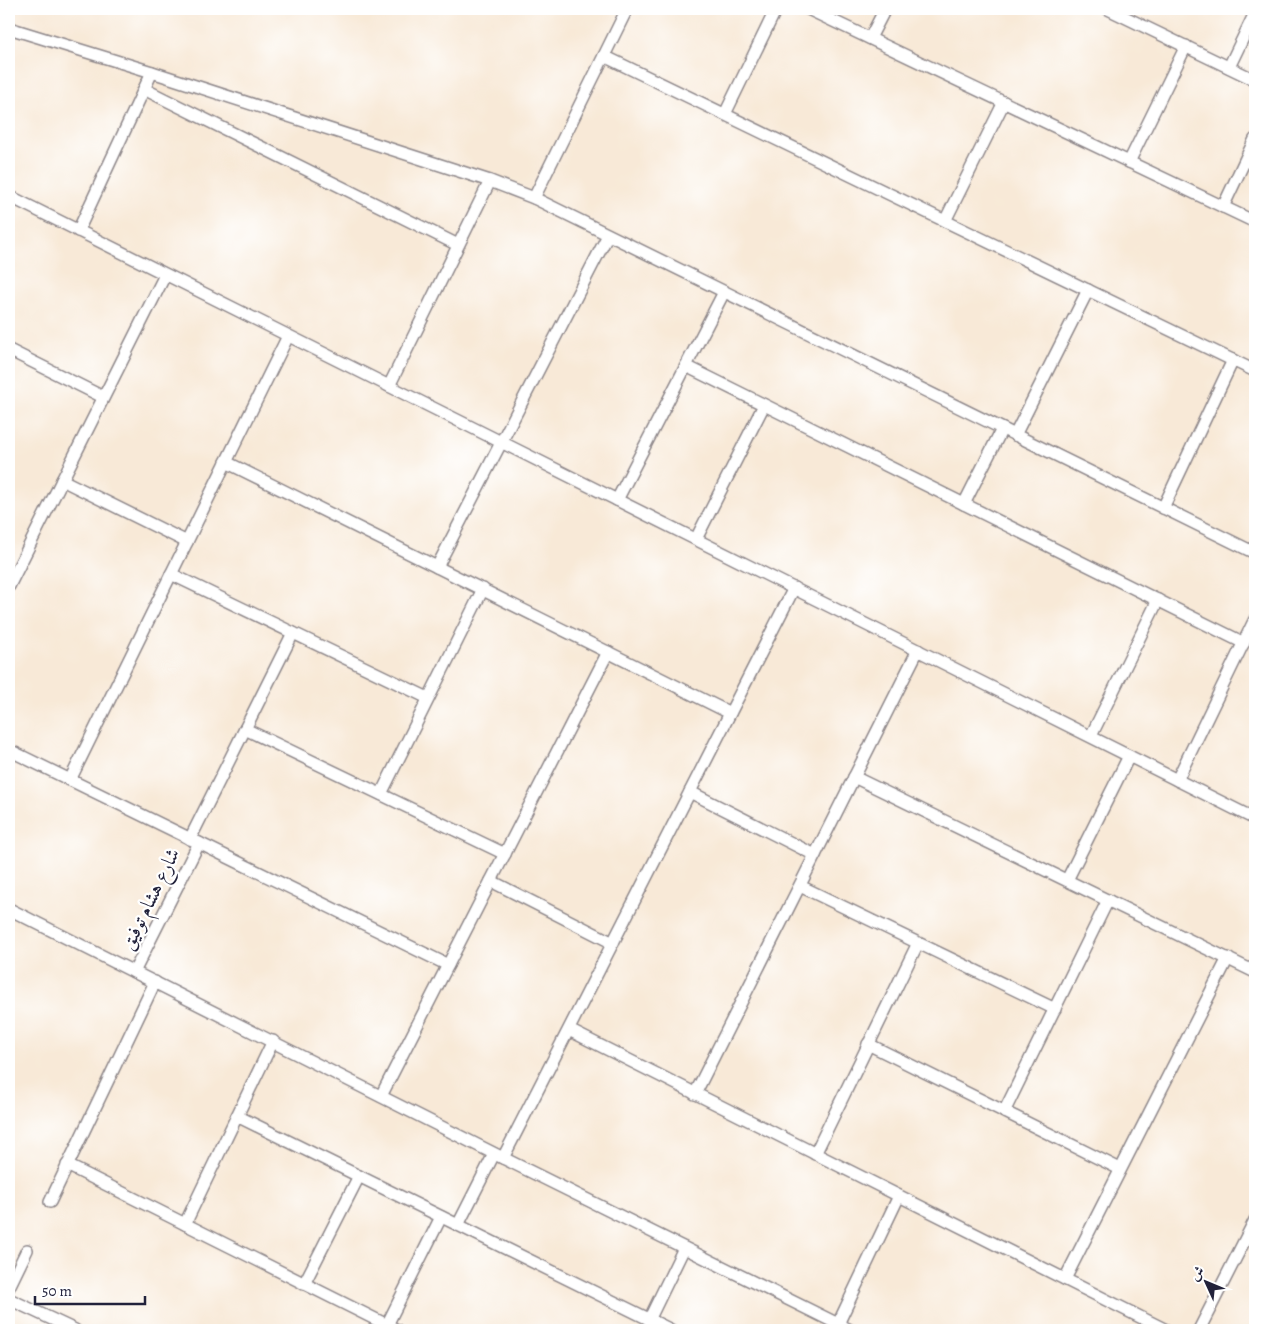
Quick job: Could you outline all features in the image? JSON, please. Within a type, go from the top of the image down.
[{"type":"street","points":[[534,198],[627,9]]},
{"type":"street","points":[[725,114],[776,9]]},
{"type":"street","points":[[808,9],[1255,222]]},
{"type":"street","points":[[870,38],[885,9]]},
{"type":"street","points":[[1108,9],[1255,80]]},
{"type":"street","points":[[1229,67],[1255,13]]},
{"type":"street","points":[[9,28],[490,180],[534,198],[1255,553]]},
{"type":"street","points":[[1129,162],[1186,46]]},
{"type":"street","points":[[604,56],[1255,371]]},
{"type":"street","points":[[78,231],[152,72]]},
{"type":"street","points":[[144,89],[458,245]]},
{"type":"street","points":[[945,221],[1004,102]]},
{"type":"street","points":[[1223,206],[1255,139]]},
{"type":"street","points":[[389,386],[490,180]]},
{"type":"street","points":[[9,196],[1255,818]]},
{"type":"street","points":[[437,567],[608,235]]},
{"type":"street","points":[[9,586],[165,274]]},
{"type":"street","points":[[1015,435],[1088,290]]},
{"type":"street","points":[[617,500],[724,292]]},
{"type":"street","points":[[70,780],[288,336]]},
{"type":"street","points":[[9,350],[103,398]]},
{"type":"street","points":[[1163,508],[1233,360]]},
{"type":"street","points":[[686,366],[1244,643]]},
{"type":"street","points":[[696,540],[764,405]]},
{"type":"street","points":[[964,504],[1002,429]]},
{"type":"street","points":[[226,462],[730,713]]},
{"type":"street","points":[[62,480],[187,542]]},
{"type":"street","points":[[171,574],[428,698]]},
{"type":"street","points":[[458,1225],[569,1030],[794,588]]},
{"type":"street","points":[[381,794],[483,589]]},
{"type":"street","points":[[1091,736],[1158,600]]},
{"type":"street","points":[[1177,780],[1255,619]]},
{"type":"street","name":"شارع هشام توفيق","points":[[134,972],[245,729],[293,633]]},
{"type":"street","points":[[695,1094],[918,650]]},
{"type":"street","points":[[381,1096],[608,652]]},
{"type":"street","points":[[245,729],[505,854]]},
{"type":"street","points":[[9,750],[448,965]]},
{"type":"street","points":[[1067,880],[1129,756]]},
{"type":"street","points":[[854,777],[1255,972]]},
{"type":"street","points":[[690,792],[815,855]]},
{"type":"street","points":[[491,881],[613,943]]},
{"type":"street","points":[[800,886],[1054,1010]]},
{"type":"street","points":[[1004,1112],[1108,900]]},
{"type":"street","points":[[9,909],[499,1156],[850,1330]]},
{"type":"street","points":[[815,1154],[918,943]]},
{"type":"street","points":[[1064,1279],[1228,958]]},
{"type":"street","points":[[50,1202],[155,982]]},
{"type":"street","points":[[569,1030],[1166,1330]]},
{"type":"street","points":[[185,1224],[273,1042]]},
{"type":"street","points":[[868,1044],[1120,1169]]},
{"type":"street","points":[[237,1116],[671,1330]]},
{"type":"street","points":[[68,1166],[392,1328],[441,1217]]},
{"type":"street","points":[[304,1284],[359,1176]]},
{"type":"street","points":[[838,1324],[899,1196]]},
{"type":"street","points":[[1199,1330],[1255,1220]]},
{"type":"street","points":[[649,1320],[684,1248]]},
{"type":"street","points":[[9,1287],[27,1250]]},
{"type":"street","points":[[9,1299],[75,1330]]}]
